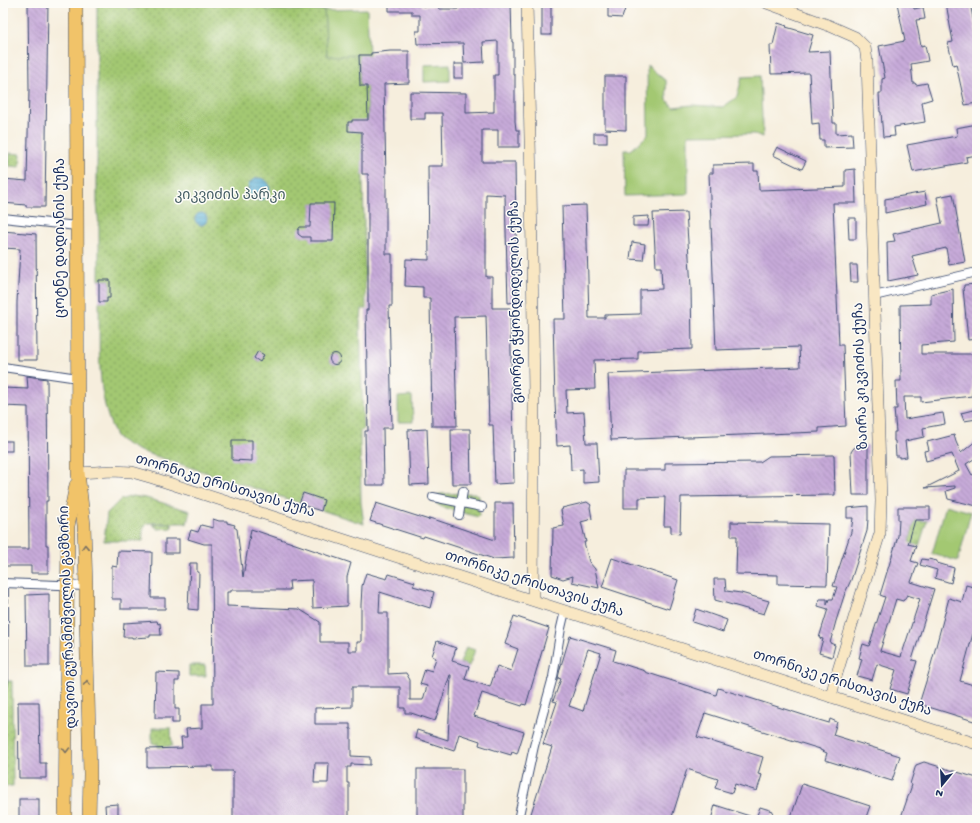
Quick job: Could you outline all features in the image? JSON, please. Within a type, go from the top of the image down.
[{"type":"main road","name":"ცოტნე დადიანის ქუჩა","points":[[76,3],[78,473]]},
{"type":"main road","name":"დავით გურამიშვილის გამზირი","points":[[65,820],[68,526],[78,473]]},
{"type":"main road","name":"დავით გურამიშვილის გამზირი","points":[[78,473],[84,525],[86,586],[90,774],[89,820]]},
{"type":"main road","points":[[66,720],[68,712],[77,709],[81,710],[88,722]]},
{"type":"street","name":"გიორგი ჭყონდიდელის ქუჩა","points":[[527,3],[534,396],[533,600]]},
{"type":"street","name":"ზაირა კიკვიძის ქუჩა","points":[[767,3],[830,26],[855,37],[865,47],[867,61],[881,501],[880,533],[834,680],[831,696]]},
{"type":"street","points":[[3,218],[77,226]]},
{"type":"street","points":[[874,296],[977,272]]},
{"type":"street","points":[[3,367],[78,378]]},
{"type":"street","name":"თორნიკე ერისთავის ქუჩა","points":[[78,473],[112,471],[132,472],[154,478],[977,744]]},
{"type":"street","points":[[459,515],[464,491]]},
{"type":"street","points":[[433,497],[482,507]]},
{"type":"street","points":[[3,688],[4,583],[86,586]]},
{"type":"street","points":[[518,820],[534,746],[553,677],[565,611]]},
{"type":"green space","name":"კიკვიძის პარკი","points":[[97,3],[118,3],[131,9],[150,3],[267,3],[267,10],[324,10],[327,56],[359,55],[360,85],[367,86],[368,133],[362,133],[366,309],[362,309],[360,320],[363,430],[360,431],[361,502],[364,524],[137,450],[120,440],[115,435],[106,410],[100,364],[99,302],[110,297],[110,280],[99,280],[99,228],[97,203]]},
{"type":"green space","points":[[367,9],[369,55],[327,57],[324,10]]},
{"type":"green space","points":[[450,64],[450,81],[424,82],[424,65]]},
{"type":"green space","points":[[647,65],[666,81],[667,100],[673,107],[692,105],[723,107],[737,97],[742,77],[760,76],[763,137],[754,134],[688,135],[688,194],[625,196],[624,150],[631,150],[648,135]]},
{"type":"green space","points":[[10,153],[21,154],[20,167],[9,166]]},
{"type":"green space","points":[[412,396],[413,422],[398,422],[398,397]]},
{"type":"green space","points":[[476,493],[479,496],[478,517],[442,507],[437,504],[437,495],[440,494]]},
{"type":"green space","points":[[132,496],[146,498],[190,511],[187,524],[148,523],[143,528],[143,541],[104,541],[107,513],[120,500]]},
{"type":"green space","points":[[946,505],[971,512],[958,561],[932,554]]},
{"type":"green space","points":[[915,521],[927,521],[919,546],[909,542]]},
{"type":"green space","points":[[152,524],[172,524],[172,528],[158,529]]},
{"type":"green space","points":[[466,647],[475,650],[469,666],[460,663]]},
{"type":"green space","points":[[189,665],[205,665],[206,676],[189,676]]},
{"type":"green space","points":[[4,681],[12,681],[13,786],[3,786]]},
{"type":"green space","points":[[152,728],[171,728],[172,746],[158,747],[158,744],[152,744]]},
{"type":"water","points":[[259,178],[267,181],[270,189],[267,197],[259,200],[251,197],[248,189],[251,181]]},
{"type":"water","points":[[201,213],[205,215],[207,219],[205,223],[201,225],[197,223],[195,219],[197,215]]},
{"type":"building","points":[[28,3],[48,3],[45,207],[26,207],[26,205],[3,203],[3,179],[27,181],[29,89]]},
{"type":"building","points":[[389,3],[422,3],[422,6],[438,6],[439,9],[458,9],[458,3],[511,3],[513,75],[515,75],[515,121],[516,130],[519,130],[519,147],[498,147],[498,130],[482,130],[482,162],[515,162],[517,302],[508,303],[505,195],[486,194],[486,277],[492,277],[492,308],[510,308],[514,483],[495,484],[493,425],[489,425],[486,316],[454,317],[457,426],[432,426],[430,298],[423,298],[423,287],[405,286],[406,259],[429,260],[428,166],[443,166],[442,113],[425,113],[425,119],[410,119],[410,92],[466,93],[466,113],[494,112],[494,75],[498,75],[498,41],[483,42],[484,62],[464,63],[463,43],[417,44],[416,31],[420,31],[420,15],[412,15],[412,11],[389,11]]},
{"type":"building","points":[[542,3],[551,3],[551,35],[542,35]]},
{"type":"building","points":[[608,3],[627,3],[622,18],[608,17]]},
{"type":"building","points":[[897,3],[913,3],[914,9],[923,7],[925,19],[916,20],[921,46],[925,45],[928,61],[911,64],[913,83],[916,85],[927,83],[932,99],[922,102],[925,122],[894,127],[895,136],[883,137],[879,93],[882,93],[882,79],[885,78],[879,46],[905,41]]},
{"type":"building","points":[[946,3],[970,3],[977,38],[977,103],[965,105],[956,64],[953,65],[948,43],[953,42]]},
{"type":"building","points":[[778,23],[813,35],[808,52],[830,51],[833,123],[836,123],[836,134],[852,133],[853,147],[824,148],[824,140],[820,140],[819,123],[812,124],[809,73],[771,74],[770,45],[773,45]]},
{"type":"building","points":[[409,51],[409,83],[384,84],[386,254],[392,254],[392,306],[389,306],[392,428],[383,428],[384,485],[366,485],[365,431],[368,431],[366,310],[368,310],[368,174],[362,174],[362,132],[348,131],[348,122],[352,122],[352,120],[368,120],[367,86],[360,86],[359,55],[371,55],[371,53]]},
{"type":"building","points":[[454,64],[463,64],[463,78],[454,78]]},
{"type":"building","points":[[605,76],[626,76],[626,130],[605,129]]},
{"type":"building","points":[[977,124],[977,155],[966,157],[967,162],[913,172],[907,145],[957,136],[956,128]]},
{"type":"building","points":[[594,133],[607,133],[607,143],[594,143]]},
{"type":"building","points":[[777,147],[806,161],[802,169],[773,155]]},
{"type":"building","points":[[754,164],[754,171],[758,171],[759,190],[845,187],[845,170],[855,169],[856,203],[833,203],[839,345],[843,345],[846,426],[819,428],[819,432],[611,440],[608,374],[800,367],[799,347],[716,350],[709,173],[713,173],[713,165]]},
{"type":"building","points":[[925,192],[927,204],[885,213],[885,199]]},
{"type":"building","points":[[953,194],[965,262],[949,265],[946,248],[912,256],[918,275],[888,281],[887,242],[895,241],[893,234],[942,223],[937,197]]},
{"type":"building","points":[[311,203],[334,203],[333,241],[310,241],[310,237],[302,237],[298,234],[300,227],[310,227]]},
{"type":"building","points":[[586,205],[589,318],[605,318],[605,315],[640,314],[640,290],[662,289],[661,267],[656,267],[653,213],[686,212],[691,287],[692,349],[638,351],[638,359],[594,360],[595,389],[566,390],[567,413],[584,412],[586,443],[597,443],[599,482],[583,483],[583,469],[571,470],[570,445],[557,446],[553,319],[565,319],[562,206]]},
{"type":"building","points":[[649,216],[648,226],[633,226],[633,217]]},
{"type":"building","points":[[848,218],[856,218],[856,239],[849,239]]},
{"type":"building","points":[[3,231],[36,234],[37,360],[17,360],[17,302],[20,249],[3,248]]},
{"type":"building","points":[[632,242],[645,244],[643,260],[630,259]]},
{"type":"building","points":[[850,265],[857,265],[858,282],[851,282]]},
{"type":"building","points":[[99,280],[110,280],[110,298],[107,298],[107,302],[99,302]]},
{"type":"building","points":[[977,284],[977,339],[968,340],[963,288],[964,285]]},
{"type":"building","points":[[953,289],[954,342],[921,345],[921,354],[977,354],[977,380],[973,380],[972,396],[921,402],[921,397],[904,397],[905,419],[943,413],[945,424],[923,428],[924,437],[905,441],[907,457],[899,458],[899,456],[896,456],[894,441],[894,432],[896,432],[894,409],[897,409],[896,381],[901,381],[900,305],[931,304],[931,294]]},
{"type":"building","points":[[258,351],[264,355],[260,362],[254,358]]},
{"type":"building","points":[[333,354],[337,354],[339,355],[339,363],[333,364],[330,361],[330,357]]},
{"type":"building","points":[[27,376],[47,379],[48,501],[46,501],[46,545],[48,545],[48,573],[31,573],[31,566],[3,566],[3,549],[29,549],[28,407],[3,406],[3,388],[28,389]]},
{"type":"building","points":[[977,409],[977,419],[964,421],[961,413]]},
{"type":"building","points":[[427,429],[429,484],[410,485],[408,430]]},
{"type":"building","points":[[451,429],[470,429],[471,484],[452,484]]},
{"type":"building","points":[[954,435],[961,453],[977,440],[977,457],[966,464],[972,475],[977,473],[977,506],[948,499],[946,491],[955,488],[955,486],[925,488],[959,471],[952,454],[926,461],[924,451],[929,450],[927,442]]},
{"type":"building","points":[[232,440],[252,440],[252,461],[232,460]]},
{"type":"building","points":[[3,441],[12,441],[12,451],[3,451]]},
{"type":"building","points":[[868,445],[868,495],[853,495],[851,452],[856,446]]},
{"type":"building","points":[[834,455],[835,495],[681,497],[680,534],[671,533],[671,526],[664,526],[665,497],[639,498],[639,508],[624,508],[624,470],[665,470],[665,463],[760,462],[769,456]]},
{"type":"building","points":[[303,493],[324,500],[321,511],[299,504]]},
{"type":"building","points":[[587,502],[591,505],[592,519],[581,522],[589,562],[595,569],[599,588],[572,582],[573,576],[563,579],[552,575],[553,528],[564,526],[561,510],[563,509],[562,508]]},
{"type":"building","points":[[376,503],[429,520],[429,518],[439,521],[495,540],[495,503],[513,503],[514,558],[494,559],[424,536],[423,538],[370,521]]},
{"type":"building","points":[[868,506],[867,531],[851,580],[845,593],[830,643],[835,645],[832,657],[819,653],[823,639],[819,638],[828,609],[818,606],[819,599],[827,599],[827,605],[829,599],[833,599],[837,587],[833,586],[851,532],[853,518],[847,518],[847,508]]},
{"type":"building","points":[[898,507],[930,507],[930,520],[915,520],[908,544],[916,546],[911,561],[918,563],[911,582],[934,589],[912,660],[917,661],[907,694],[890,689],[896,670],[877,664],[872,680],[857,676],[862,659],[859,658],[863,644],[869,646],[885,597],[880,595],[898,536]],"holes":[[[907,595],[920,599],[901,657],[880,651],[896,599],[903,601]]]},
{"type":"building","points":[[213,519],[227,521],[227,523],[235,525],[234,527],[237,529],[243,577],[251,529],[351,563],[347,577],[347,606],[313,608],[312,580],[289,581],[290,590],[231,590],[231,592],[227,592],[227,606],[299,609],[320,622],[320,642],[348,642],[348,651],[357,651],[357,642],[361,642],[362,586],[366,573],[387,579],[389,574],[415,582],[413,586],[434,592],[430,608],[380,592],[379,613],[388,613],[388,674],[406,673],[410,680],[410,700],[423,700],[427,686],[420,684],[425,669],[432,671],[436,658],[432,656],[437,641],[456,648],[452,661],[469,666],[465,679],[490,687],[497,666],[511,671],[518,649],[505,644],[514,616],[549,628],[526,705],[523,704],[522,706],[482,693],[474,716],[524,732],[517,754],[512,752],[511,755],[479,745],[480,741],[459,734],[454,751],[415,738],[417,730],[448,740],[450,675],[435,721],[411,713],[405,713],[405,708],[400,708],[400,687],[352,687],[352,707],[315,708],[315,724],[350,724],[351,756],[370,757],[370,765],[351,764],[351,767],[347,767],[347,783],[349,783],[349,820],[233,820],[233,771],[213,771],[213,766],[147,767],[147,749],[182,748],[181,737],[187,737],[186,729],[202,728],[202,704],[213,704],[212,544],[204,544],[188,539],[191,530],[198,532],[201,525],[213,528]],"holes":[[[315,763],[329,763],[328,783],[314,783]]]},
{"type":"building","points":[[731,522],[829,524],[827,585],[778,584],[778,575],[736,574],[737,536],[731,536]]},
{"type":"building","points":[[165,539],[179,539],[179,553],[165,553]]},
{"type":"building","points":[[118,551],[152,552],[151,598],[165,598],[165,609],[121,609],[121,599],[112,599],[112,566],[117,567]]},
{"type":"building","points":[[612,558],[678,580],[669,609],[602,587]]},
{"type":"building","points":[[922,559],[937,561],[937,563],[954,568],[951,583],[935,578],[937,570],[920,565]]},
{"type":"building","points":[[190,563],[197,563],[197,572],[199,572],[198,610],[188,609]]},
{"type":"building","points":[[714,579],[725,579],[726,591],[741,593],[769,601],[764,614],[715,600]]},
{"type":"building","points":[[966,585],[977,588],[977,619],[960,681],[977,686],[977,722],[919,704],[949,598],[962,602]]},
{"type":"building","points":[[49,594],[49,666],[27,666],[26,595]]},
{"type":"building","points":[[696,609],[727,620],[723,632],[692,622]]},
{"type":"building","points":[[157,621],[158,624],[160,623],[161,635],[132,638],[123,637],[124,623]]},
{"type":"building","points":[[570,636],[616,650],[613,661],[716,695],[718,688],[829,723],[830,719],[837,722],[833,735],[900,756],[892,781],[825,760],[827,753],[820,749],[705,713],[697,737],[763,757],[758,774],[762,775],[757,791],[735,784],[732,793],[715,788],[718,779],[687,769],[671,820],[529,820],[552,747],[543,744],[557,702],[553,701],[561,679],[558,678]],"holes":[[[588,649],[601,653],[583,711],[569,706]]]},
{"type":"building","points":[[156,672],[179,673],[179,681],[175,681],[175,709],[179,709],[179,723],[172,723],[172,718],[155,718]]},
{"type":"building","points":[[18,702],[39,702],[40,763],[46,763],[46,778],[19,778]]},
{"type":"building","points":[[924,762],[977,778],[977,820],[900,820],[912,785],[910,784],[916,765]]},
{"type":"building","points":[[417,769],[463,769],[463,820],[417,820]]},
{"type":"building","points":[[802,784],[870,806],[865,820],[790,820]]},
{"type":"building","points":[[19,799],[39,799],[39,820],[19,820]]},
{"type":"building","points":[[118,804],[118,820],[106,820],[105,805]]},
{"type":"building","points":[[715,805],[756,818],[760,807],[773,811],[771,820],[711,820]]}]
